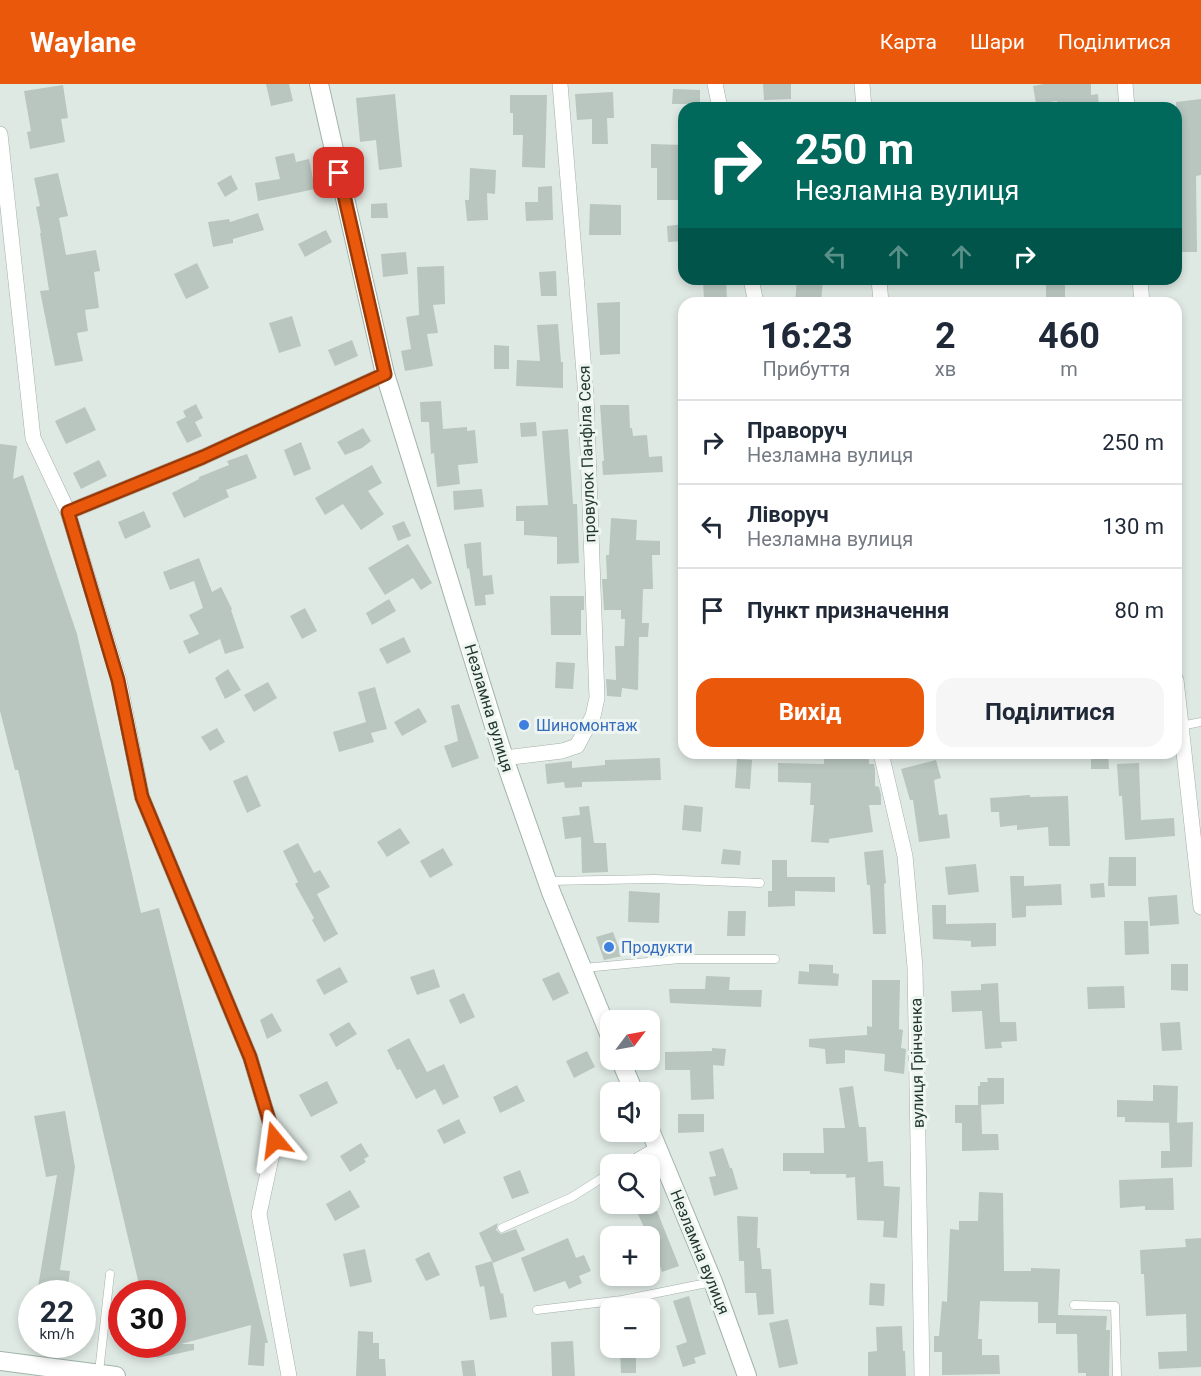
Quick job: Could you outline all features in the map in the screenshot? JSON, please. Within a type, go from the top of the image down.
[{"type":"street","name":"Незламна вулиця","points":[[319,84],[385,374],[504,758],[547,881],[600,1012]]},
{"type":"street","name":"провулок Панфіла Сеся","points":[[504,758],[561,751],[577,746],[593,716],[597,698],[586,396],[560,84]]},
{"type":"street","points":[[715,84],[719,102]]},
{"type":"street","points":[[862,84],[864,102]]},
{"type":"street","points":[[1125,84],[1126,102]]},
{"type":"street","points":[[0,134],[33,438],[68,512],[118,680],[142,797],[250,1057],[275,1140],[259,1214],[289,1376]]},
{"type":"street","points":[[68,512],[203,457],[385,374]]},
{"type":"street","points":[[1182,735],[1201,908]]},
{"type":"street","name":"вулиця Грінченка","points":[[882,759],[905,856],[915,967],[922,1376]]},
{"type":"street","name":"Незламна вулиця","points":[[655,1142],[713,1281],[747,1376]]},
{"type":"street","points":[[9,1364],[108,1375]]},
{"type":"lane","points":[[1182,726],[1201,722]]},
{"type":"lane","points":[[547,881],[655,879],[760,883]]},
{"type":"lane","points":[[582,968],[680,959],[775,959]]},
{"type":"lane","points":[[636,1154],[649,1142]]},
{"type":"lane","points":[[502,1228],[572,1197],[600,1179]]},
{"type":"lane","points":[[108,1375],[110,1274]]},
{"type":"lane","points":[[537,1310],[622,1299],[713,1281]]},
{"type":"lane","points":[[1074,1305],[1115,1306],[1117,1376]]},
{"type":"building","points":[[266,84],[289,84],[293,101],[271,106]]},
{"type":"building","points":[[763,84],[791,84],[791,99],[764,100]]},
{"type":"building","points":[[1091,84],[1091,95],[1098,94],[1099,102],[1036,102],[1033,86]]},
{"type":"building","points":[[63,85],[68,118],[61,119],[65,142],[30,149],[27,132],[31,131],[24,91]]},
{"type":"building","points":[[673,89],[700,90],[700,102],[672,104]]},
{"type":"building","points":[[613,92],[614,118],[607,118],[608,144],[592,144],[592,119],[577,120],[575,94]]},
{"type":"building","points":[[395,94],[402,167],[379,170],[376,140],[360,142],[356,98]]},
{"type":"building","points":[[510,95],[547,95],[545,168],[522,167],[523,135],[513,135]]},
{"type":"building","points":[[1201,99],[1201,175],[1196,176],[1197,252],[1182,252],[1182,102],[1176,102]]},
{"type":"building","points":[[651,144],[678,145],[678,200],[657,200],[657,168],[651,168]]},
{"type":"building","points":[[294,153],[296,162],[309,159],[315,189],[258,201],[255,183],[280,179],[275,157]]},
{"type":"building","points":[[470,168],[496,170],[495,194],[487,193],[488,220],[467,221],[465,200],[469,200]]},
{"type":"building","points":[[58,173],[68,216],[59,218],[66,255],[96,250],[100,271],[94,272],[99,308],[85,310],[88,331],[77,333],[83,361],[55,366],[40,291],[49,290],[36,207],[40,206],[34,178]]},
{"type":"building","points":[[231,175],[238,189],[225,197],[217,183]]},
{"type":"building","points":[[552,186],[553,220],[526,221],[525,202],[538,202],[538,187]]},
{"type":"building","points":[[387,203],[388,218],[371,218],[371,204]]},
{"type":"building","points":[[590,204],[621,205],[621,235],[589,235]]},
{"type":"building","points":[[258,213],[264,230],[233,239],[233,243],[213,247],[208,222],[229,219],[230,222]]},
{"type":"building","points":[[678,225],[678,241],[668,242],[667,226]]},
{"type":"building","points":[[326,230],[332,242],[305,257],[298,244]]},
{"type":"building","points":[[406,252],[408,274],[383,277],[381,254]]},
{"type":"building","points":[[197,263],[209,288],[186,299],[174,274]]},
{"type":"building","points":[[444,266],[445,304],[433,305],[438,333],[427,334],[433,366],[405,371],[401,351],[411,349],[406,317],[419,315],[417,267]]},
{"type":"building","points":[[556,271],[557,296],[541,296],[539,272]]},
{"type":"building","points":[[703,285],[726,285],[727,297],[704,297]]},
{"type":"building","points":[[796,285],[822,285],[822,297],[796,297]]},
{"type":"building","points":[[1046,285],[1065,285],[1065,297],[1046,297]]},
{"type":"building","points":[[620,302],[620,354],[600,355],[597,303]]},
{"type":"building","points":[[292,316],[301,346],[279,353],[269,323]]},
{"type":"building","points":[[558,324],[561,362],[563,362],[563,388],[516,386],[517,360],[540,361],[537,325]]},
{"type":"building","points":[[352,340],[358,356],[335,366],[328,350]]},
{"type":"building","points":[[494,345],[509,346],[509,369],[494,369]]},
{"type":"building","points":[[441,401],[443,429],[467,427],[467,431],[475,430],[478,463],[458,465],[460,484],[437,487],[434,453],[431,454],[429,422],[421,422],[420,402]]},
{"type":"building","points":[[196,404],[203,418],[195,422],[202,436],[187,443],[176,422],[186,417],[183,411]]},
{"type":"building","points":[[600,405],[629,405],[630,428],[632,428],[633,436],[647,435],[649,457],[662,456],[663,472],[603,475]]},
{"type":"building","points":[[85,407],[96,430],[66,444],[55,421]]},
{"type":"building","points":[[536,422],[537,436],[521,437],[520,423]]},
{"type":"building","points":[[363,428],[371,441],[362,448],[345,455],[337,442]]},
{"type":"building","points":[[568,429],[573,504],[577,504],[579,563],[557,564],[557,537],[524,535],[524,521],[516,521],[516,506],[548,505],[542,431]]},
{"type":"building","points":[[301,442],[311,469],[294,476],[284,450]]},
{"type":"building","points":[[0,444],[17,446],[13,479],[23,475],[77,634],[141,913],[159,908],[268,1343],[265,1343],[264,1366],[248,1365],[251,1325],[186,1343],[186,1280],[138,1280],[18,770],[15,770],[0,711]]},
{"type":"building","points":[[247,454],[257,478],[226,490],[229,497],[184,518],[172,493],[199,477],[229,465],[227,461]]},
{"type":"building","points":[[99,460],[107,476],[81,489],[73,473]]},
{"type":"building","points":[[372,465],[382,483],[368,491],[384,514],[361,530],[343,504],[325,515],[315,498]]},
{"type":"building","points":[[482,489],[484,507],[454,510],[453,491]]},
{"type":"building","points":[[144,511],[151,527],[125,539],[118,522]]},
{"type":"building","points":[[611,518],[637,520],[636,540],[660,541],[660,555],[652,555],[653,589],[643,589],[642,623],[649,623],[648,637],[639,637],[638,690],[622,688],[621,697],[607,696],[606,679],[616,680],[615,646],[624,646],[625,619],[621,619],[621,610],[604,610],[602,579],[607,579],[606,555],[609,555]]},
{"type":"building","points":[[404,521],[411,536],[398,541],[392,526]]},
{"type":"building","points":[[481,542],[483,576],[492,575],[494,594],[485,595],[486,605],[475,606],[464,544]]},
{"type":"building","points":[[408,544],[432,583],[421,590],[413,578],[385,595],[368,568]]},
{"type":"building","points":[[199,558],[212,592],[221,587],[232,609],[244,648],[225,654],[220,639],[189,654],[183,641],[199,634],[189,615],[203,608],[194,581],[170,590],[163,572]]},
{"type":"building","points":[[550,596],[584,596],[584,610],[581,610],[581,635],[551,635]]},
{"type":"building","points":[[389,599],[396,611],[372,625],[366,613]]},
{"type":"building","points":[[305,608],[317,631],[302,639],[290,616]]},
{"type":"building","points":[[404,637],[411,652],[387,664],[379,649]]},
{"type":"building","points":[[556,662],[575,663],[573,689],[555,688]]},
{"type":"building","points":[[228,669],[241,690],[225,699],[215,678]]},
{"type":"building","points":[[268,682],[277,698],[254,712],[244,695]]},
{"type":"building","points":[[375,687],[387,729],[371,733],[374,742],[339,752],[333,732],[366,722],[358,692]]},
{"type":"building","points":[[459,704],[479,758],[452,768],[444,746],[458,741],[451,706]]},
{"type":"building","points":[[419,708],[427,722],[402,736],[394,722]]},
{"type":"building","points":[[217,728],[225,742],[210,751],[201,737]]},
{"type":"building","points":[[660,758],[661,780],[582,782],[582,787],[565,788],[564,782],[547,784],[545,764],[572,761],[572,768],[605,765],[605,760]]},
{"type":"building","points":[[737,759],[752,760],[750,789],[735,788]]},
{"type":"building","points":[[824,759],[869,759],[869,764],[874,764],[875,786],[879,787],[881,805],[869,805],[873,832],[829,839],[829,843],[811,842],[814,805],[810,805],[811,783],[778,782],[778,763],[824,764]]},
{"type":"building","points":[[1091,759],[1108,759],[1109,769],[1091,769]]},
{"type":"building","points":[[936,760],[941,778],[934,780],[939,815],[947,814],[950,838],[919,842],[913,800],[910,800],[901,769]]},
{"type":"building","points":[[1139,763],[1141,820],[1174,818],[1175,836],[1125,840],[1117,764]]},
{"type":"building","points":[[247,775],[261,806],[247,813],[233,781]]},
{"type":"building","points":[[1030,795],[1030,797],[1068,796],[1070,846],[1049,846],[1048,827],[1017,830],[1017,825],[1000,827],[999,812],[991,812],[990,798]]},
{"type":"building","points":[[684,805],[703,807],[701,832],[682,830]]},
{"type":"building","points":[[589,806],[594,843],[606,843],[608,872],[582,873],[581,837],[565,839],[562,817],[580,815],[579,807]]},
{"type":"building","points":[[400,828],[410,843],[387,857],[377,842]]},
{"type":"building","points":[[298,843],[314,873],[320,870],[330,887],[317,894],[338,934],[324,942],[295,884],[298,882],[283,851]]},
{"type":"building","points":[[443,848],[453,865],[430,878],[420,861]]},
{"type":"building","points":[[723,849],[741,851],[740,865],[721,864]]},
{"type":"building","points":[[883,850],[886,883],[884,884],[886,934],[873,934],[870,885],[867,885],[864,852]]},
{"type":"building","points":[[1109,857],[1136,857],[1136,886],[1108,886]]},
{"type":"building","points":[[772,860],[787,860],[787,877],[835,877],[835,892],[795,891],[795,906],[768,907],[768,891],[772,891]]},
{"type":"building","points":[[976,864],[979,892],[948,895],[945,867]]},
{"type":"building","points":[[1010,876],[1024,876],[1024,886],[1061,884],[1062,905],[1026,906],[1026,917],[1012,918]]},
{"type":"building","points":[[1104,883],[1105,897],[1091,898],[1090,884]]},
{"type":"building","points":[[629,891],[660,893],[659,923],[628,922]]},
{"type":"building","points":[[1177,895],[1179,924],[1150,926],[1148,897]]},
{"type":"building","points":[[932,905],[946,905],[946,924],[996,923],[996,946],[971,947],[971,941],[933,939]]},
{"type":"building","points":[[728,911],[746,911],[745,936],[727,936]]},
{"type":"building","points":[[1124,921],[1148,921],[1149,954],[1125,955]]},
{"type":"building","name":"Продукти","points":[[613,932],[622,956],[604,960],[596,937]]},
{"type":"building","points":[[809,964],[833,965],[833,973],[839,974],[838,986],[798,984],[799,971],[809,972]]},
{"type":"building","points":[[1171,964],[1188,964],[1188,991],[1171,990]]},
{"type":"building","points":[[340,967],[348,982],[324,995],[316,980]]},
{"type":"building","points":[[434,969],[440,987],[417,995],[410,977]]},
{"type":"building","points":[[559,972],[569,993],[553,1001],[542,979]]},
{"type":"building","points":[[706,976],[730,977],[729,990],[762,990],[761,1007],[670,1003],[669,989],[705,989]]},
{"type":"building","points":[[872,980],[900,980],[899,1029],[903,1030],[901,1048],[906,1049],[904,1074],[884,1071],[885,1054],[845,1050],[845,1063],[826,1064],[825,1049],[809,1047],[809,1039],[867,1035],[867,1026],[872,1027]]},
{"type":"building","points":[[998,983],[1000,1022],[1016,1022],[1017,1041],[1001,1042],[1002,1048],[985,1049],[982,1011],[952,1012],[951,991],[981,990],[981,984]]},
{"type":"building","points":[[1124,986],[1125,1008],[1088,1009],[1087,987]]},
{"type":"building","points":[[464,993],[475,1017],[460,1024],[449,1000]]},
{"type":"building","points":[[272,1013],[282,1031],[267,1039],[260,1020]]},
{"type":"building","points":[[349,1022],[357,1034],[336,1047],[329,1034]]},
{"type":"building","points":[[1180,1022],[1182,1050],[1162,1051],[1160,1023]]},
{"type":"building","points":[[409,1038],[427,1072],[444,1064],[459,1097],[443,1105],[435,1089],[416,1099],[387,1050]]},
{"type":"building","points":[[712,1048],[726,1049],[724,1066],[713,1065],[714,1099],[691,1100],[690,1070],[665,1070],[665,1052],[712,1051]]},
{"type":"building","points":[[587,1051],[595,1067],[574,1078],[566,1061]]},
{"type":"building","points":[[987,1078],[1004,1078],[1004,1104],[978,1105],[978,1086],[980,1082],[988,1082]]},
{"type":"building","points":[[327,1081],[338,1103],[311,1117],[299,1095]]},
{"type":"building","points":[[517,1085],[525,1101],[500,1113],[493,1097]]},
{"type":"building","points":[[1153,1085],[1178,1086],[1177,1123],[1125,1122],[1125,1117],[1117,1117],[1117,1100],[1153,1101]]},
{"type":"building","points":[[853,1086],[859,1127],[866,1127],[868,1162],[883,1161],[884,1186],[900,1187],[897,1238],[883,1237],[884,1221],[857,1220],[855,1177],[846,1178],[846,1174],[810,1174],[810,1171],[783,1171],[783,1153],[824,1153],[823,1128],[845,1128],[839,1088]]},
{"type":"building","points":[[955,1105],[981,1105],[982,1134],[998,1134],[999,1150],[962,1151],[962,1123],[955,1123]]},
{"type":"building","points":[[65,1111],[75,1167],[60,1270],[70,1271],[69,1280],[39,1280],[57,1175],[46,1177],[34,1116]]},
{"type":"building","points":[[678,1114],[704,1114],[704,1132],[678,1133]]},
{"type":"building","points":[[459,1119],[466,1133],[444,1144],[437,1130]]},
{"type":"building","points":[[1193,1122],[1192,1167],[1161,1168],[1161,1151],[1170,1151],[1169,1123]]},
{"type":"building","points":[[361,1143],[369,1156],[364,1159],[366,1162],[350,1172],[340,1156]]},
{"type":"building","points":[[723,1148],[738,1189],[714,1196],[709,1177],[716,1176],[709,1152]]},
{"type":"building","points":[[520,1170],[529,1193],[512,1199],[503,1177]]},
{"type":"building","points":[[1173,1178],[1174,1210],[1145,1210],[1145,1206],[1120,1208],[1119,1180]]},
{"type":"building","points":[[350,1190],[360,1207],[335,1221],[326,1204]]},
{"type":"building","points":[[979,1192],[1003,1193],[1004,1271],[1031,1271],[1031,1268],[1060,1269],[1058,1315],[1107,1316],[1106,1330],[1110,1330],[1109,1376],[1086,1376],[1086,1373],[1078,1373],[1077,1334],[1056,1334],[1056,1323],[1038,1323],[1038,1302],[980,1301],[978,1339],[982,1339],[982,1355],[999,1355],[1000,1374],[942,1375],[942,1352],[934,1352],[934,1336],[939,1336],[942,1301],[947,1302],[950,1229],[959,1230],[959,1221],[978,1221]]},
{"type":"building","points":[[638,1214],[658,1214],[679,1266],[662,1272],[660,1226],[643,1226]]},
{"type":"building","points":[[737,1216],[758,1217],[757,1248],[760,1248],[762,1269],[771,1269],[774,1314],[758,1315],[756,1293],[745,1293],[744,1261],[739,1261]]},
{"type":"building","points":[[498,1223],[496,1230],[501,1234],[516,1229],[525,1250],[493,1263],[479,1233]]},
{"type":"building","points":[[568,1238],[576,1258],[584,1255],[591,1271],[579,1276],[582,1283],[569,1289],[565,1281],[534,1292],[521,1258]]},
{"type":"building","points":[[1201,1238],[1201,1367],[1159,1369],[1158,1352],[1187,1351],[1186,1314],[1146,1316],[1144,1274],[1141,1274],[1140,1250],[1186,1247],[1185,1239]]},
{"type":"building","points":[[365,1249],[372,1282],[350,1287],[343,1254]]},
{"type":"building","points":[[429,1252],[440,1275],[426,1281],[415,1259]]},
{"type":"building","points":[[492,1261],[501,1294],[503,1293],[507,1317],[490,1320],[484,1286],[480,1287],[475,1266]]},
{"type":"building","points":[[870,1283],[885,1284],[884,1306],[869,1305]]},
{"type":"building","points":[[689,1296],[706,1354],[694,1358],[696,1363],[683,1367],[676,1346],[687,1342],[673,1301]]},
{"type":"building","points":[[788,1319],[798,1364],[779,1368],[769,1323]]},
{"type":"building","points":[[902,1326],[906,1376],[868,1376],[868,1352],[877,1351],[876,1327]]},
{"type":"building","points":[[358,1331],[373,1332],[373,1343],[379,1343],[379,1359],[385,1359],[386,1376],[356,1376]]},
{"type":"building","points":[[573,1341],[575,1376],[552,1376],[551,1342]]},
{"type":"building","points":[[186,1344],[194,1344],[194,1350],[186,1352]]},
{"type":"building","points":[[620,1358],[636,1358],[636,1373],[621,1373]]},
{"type":"building","points":[[474,1360],[476,1376],[463,1376],[461,1361]]},
{"type":"place","name":"Шиномонтаж","points":[[524,725]]},
{"type":"place","name":"Продукти","points":[[609,947]]},
{"type":"route","points":[[275,1140],[250,1057],[142,797],[118,680],[68,512],[203,457],[385,374],[339,173]]}]
